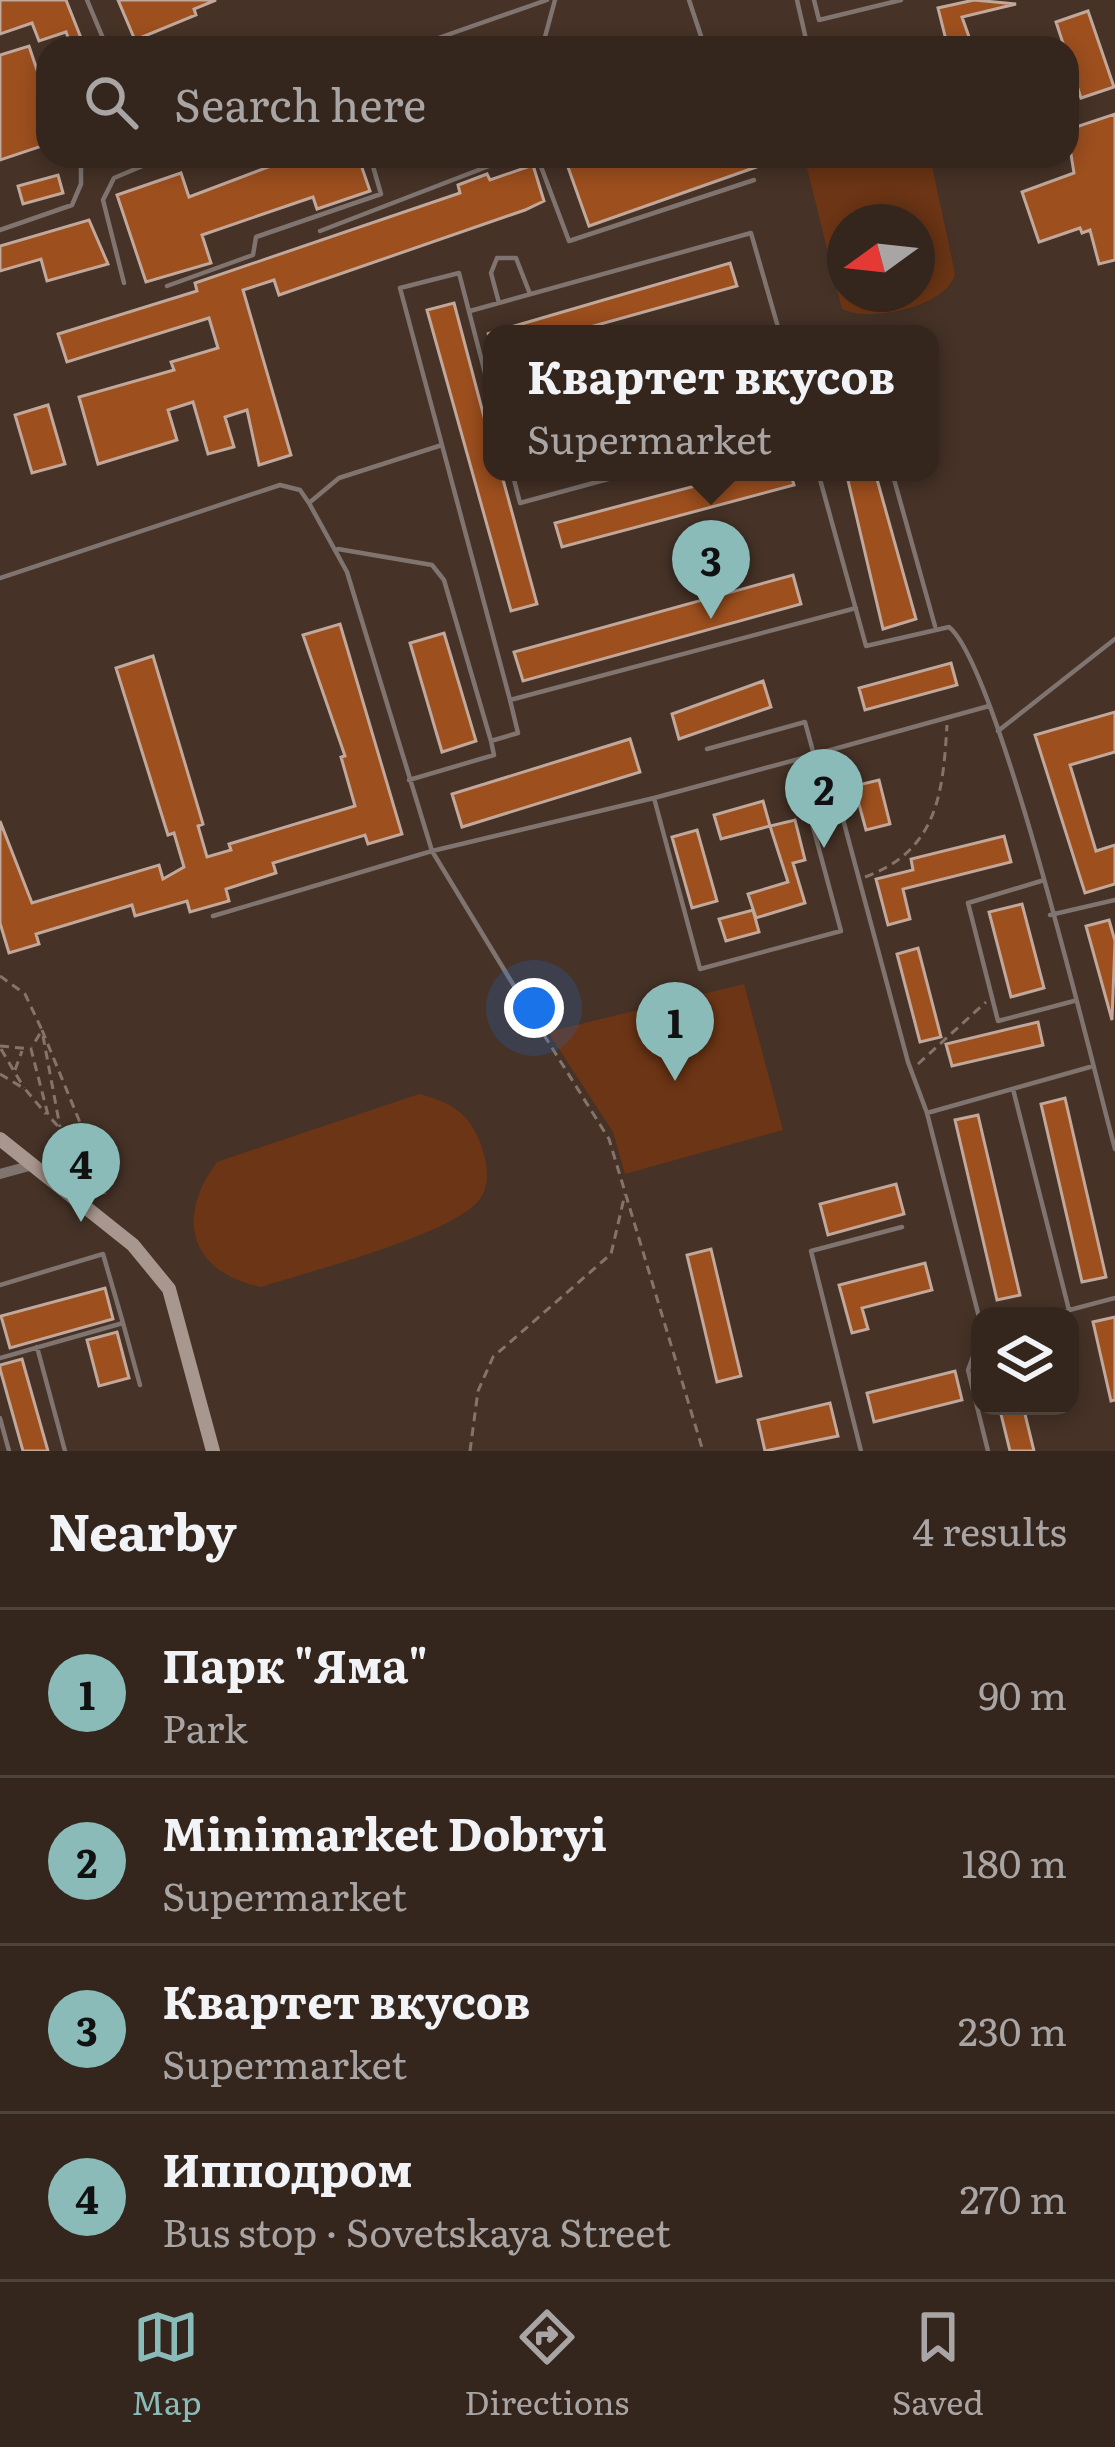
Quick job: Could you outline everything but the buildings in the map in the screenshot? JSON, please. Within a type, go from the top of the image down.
[{"type":"main road","points":[[0,1139],[133,1245],[169,1289],[213,1451]]},
{"type":"street","points":[[0,1174],[33,1165]]},
{"type":"lane","points":[[87,0],[102,36]]},
{"type":"lane","points":[[445,36],[551,0],[544,36]]},
{"type":"lane","points":[[689,0],[701,36]]},
{"type":"lane","points":[[797,0],[805,36]]},
{"type":"lane","points":[[814,0],[819,20],[901,0]]},
{"type":"lane","points":[[0,230],[72,205],[81,184],[81,168]]},
{"type":"lane","points":[[124,284],[103,200],[114,178],[138,168]]},
{"type":"lane","points":[[167,286],[253,255],[256,237],[381,194],[373,168]]},
{"type":"lane","points":[[320,231],[484,168]]},
{"type":"lane","points":[[541,168],[568,241],[754,180]]},
{"type":"lane","points":[[470,311],[751,233],[777,325]]},
{"type":"lane","points":[[499,303],[491,273],[497,258],[516,258],[530,294]]},
{"type":"lane","points":[[483,364],[458,273],[400,288],[518,733],[491,741]]},
{"type":"lane","points":[[309,503],[339,478],[442,446]]},
{"type":"lane","points":[[514,481],[520,503],[601,481]]},
{"type":"lane","points":[[821,481],[866,646],[935,626],[950,627],[960,636],[998,731],[1115,1149]]},
{"type":"lane","points":[[895,481],[935,626]]},
{"type":"lane","points":[[0,578],[280,485],[300,490],[336,548],[432,851],[539,1027]]},
{"type":"lane","points":[[336,548],[381,561],[432,565],[443,580],[494,755],[410,780]]},
{"type":"lane","points":[[510,700],[856,608]]},
{"type":"lane","points":[[998,731],[1115,639]]},
{"type":"lane","points":[[214,916],[432,851],[654,798],[989,706]]},
{"type":"lane","points":[[707,749],[805,722],[814,755]]},
{"type":"lane","points":[[825,752],[976,1307]]},
{"type":"lane","points":[[654,798],[700,969],[761,953],[841,931],[795,760]]},
{"type":"lane","points":[[1041,881],[968,903],[998,1021],[1074,1001]]},
{"type":"lane","points":[[1050,915],[1115,900]]},
{"type":"lane","points":[[927,1113],[1092,1066]]},
{"type":"lane","points":[[1013,1088],[1068,1307]]},
{"type":"lane","points":[[861,1451],[811,1251],[902,1227]]},
{"type":"lane","points":[[0,1285],[103,1254],[140,1385]]},
{"type":"lane","points":[[1079,1307],[1115,1298]]},
{"type":"lane","points":[[0,1358],[123,1323]]},
{"type":"lane","points":[[37,1347],[65,1451]]},
{"type":"lane","points":[[979,1415],[988,1451]]},
{"type":"lane","points":[[0,1418],[9,1451]]},
{"type":"path","points":[[859,879],[895,866],[926,836],[944,774],[948,717]]},
{"type":"path","points":[[0,976],[25,994],[102,1176],[105,1194]]},
{"type":"path","points":[[911,1071],[992,997]]},
{"type":"path","points":[[539,1027],[609,1138],[703,1451]]},
{"type":"path","points":[[42,1030],[32,1049],[48,1115]]},
{"type":"path","points":[[42,1030],[61,1130],[46,1150]]},
{"type":"path","points":[[0,1046],[32,1049]]},
{"type":"path","points":[[0,1046],[25,1089],[102,1176]]},
{"type":"path","points":[[15,1072],[22,1048]]},
{"type":"path","points":[[0,1074],[25,1089]]},
{"type":"path","points":[[470,1451],[478,1391],[493,1358],[611,1254],[625,1192]]},
{"type":"shaded area","points":[[807,168],[933,168],[955,274],[938,295],[935,204],[827,204],[827,249]]},
{"type":"shaded area","points":[[744,984],[783,1130],[625,1174],[613,1132],[548,1032]]},
{"type":"shaded area","points":[[419,1094],[457,1110],[480,1142],[486,1183],[482,1196],[468,1210],[415,1237],[261,1287],[237,1280],[205,1256],[197,1240],[196,1203],[217,1162]]},
{"type":"place","name":"Квартет вкусов","points":[[711,619]]},
{"type":"place","name":"Minimarket Dobryi","points":[[824,848]]},
{"type":"place","name":"Парк \"Яма\"","points":[[675,1081]]},
{"type":"place","name":"Ипподром","points":[[81,1222]]}]
